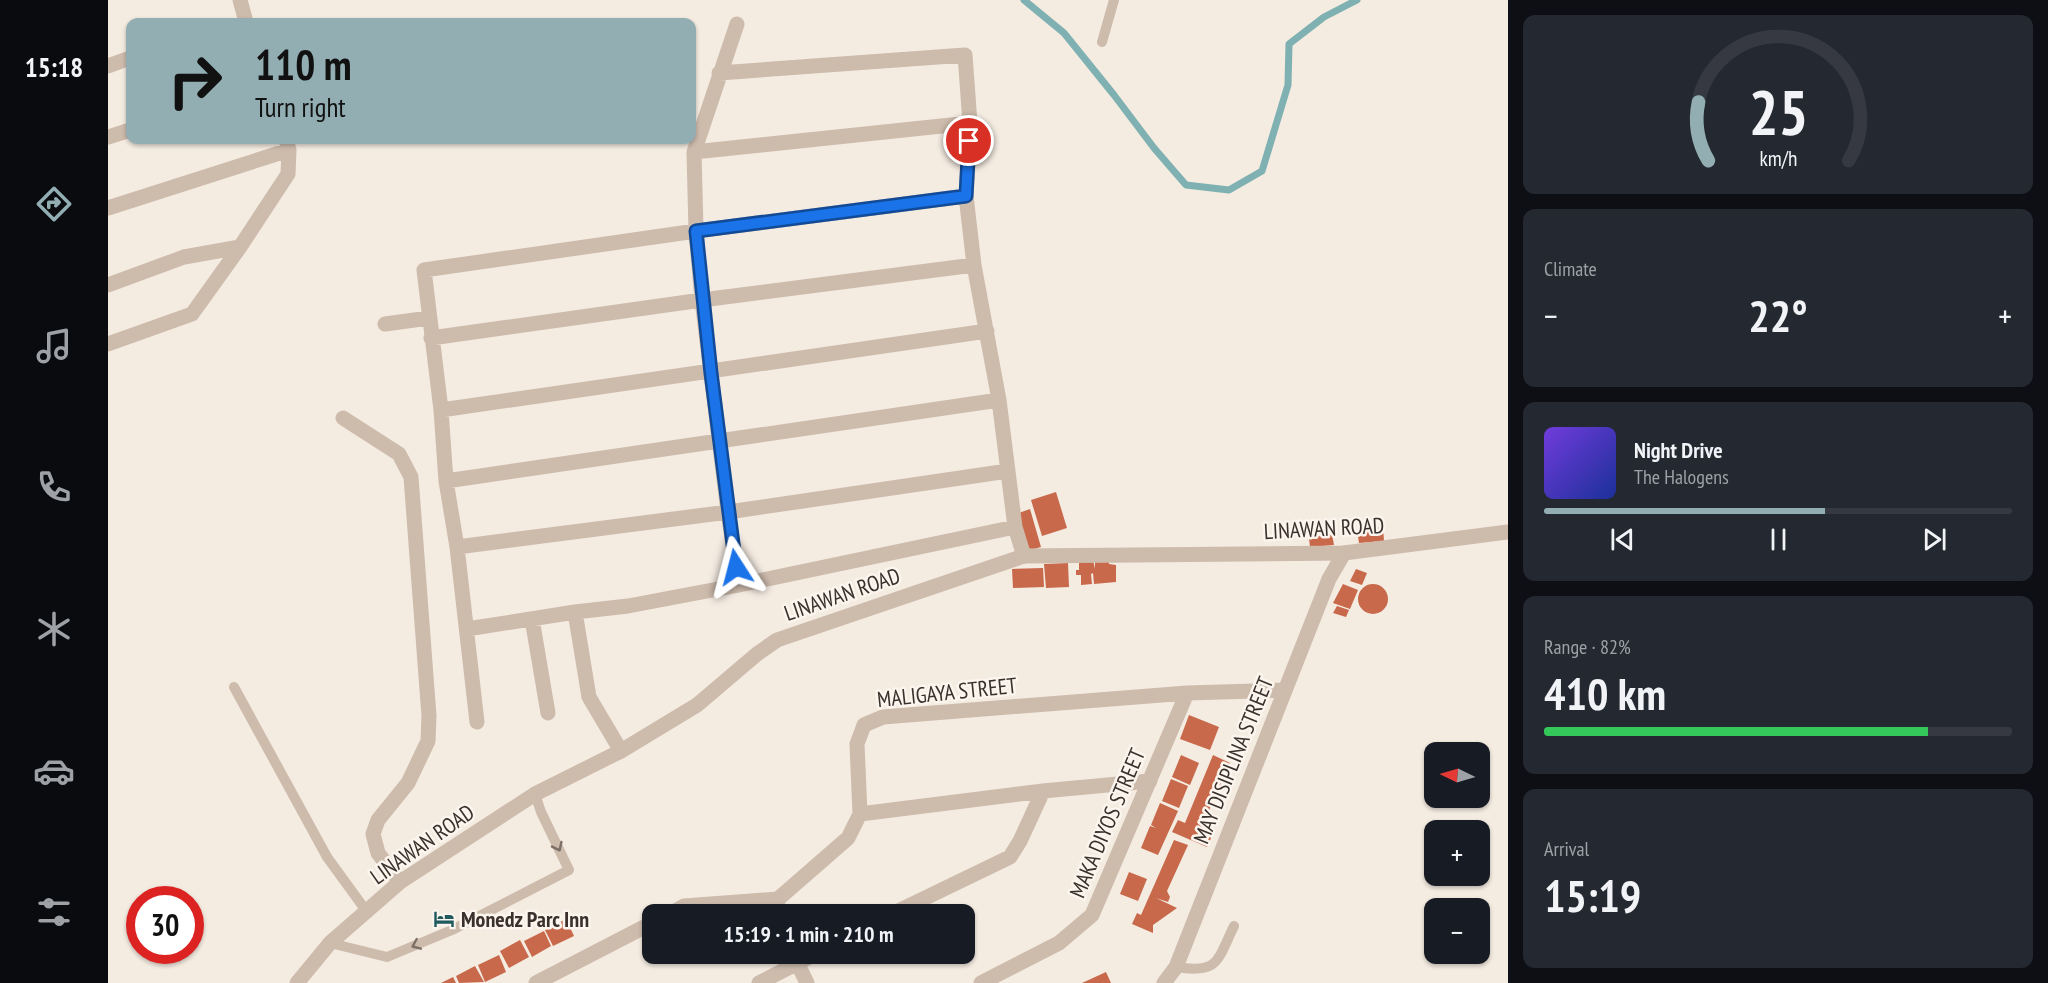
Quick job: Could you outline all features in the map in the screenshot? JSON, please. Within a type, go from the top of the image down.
[{"type":"street","points":[[240,0],[241,18]]},
{"type":"street","points":[[737,24],[694,152],[696,231],[702,300],[739,585]]},
{"type":"street","points":[[719,73],[965,55],[970,123],[966,196],[974,265],[999,400],[1015,526],[1024,556]]},
{"type":"street","points":[[108,66],[126,59]]},
{"type":"street","points":[[694,152],[970,123]]},
{"type":"street","points":[[108,137],[126,131]]},
{"type":"street","points":[[108,208],[288,145],[288,174],[192,314],[108,344]]},
{"type":"street","points":[[477,722],[457,547],[446,481],[441,410],[424,270],[696,231],[966,196]]},
{"type":"street","points":[[108,285],[184,257],[240,247]]},
{"type":"street","points":[[431,338],[974,265]]},
{"type":"street","points":[[385,324],[429,318]]},
{"type":"street","points":[[441,410],[711,373],[987,331]]},
{"type":"street","points":[[446,481],[999,400]]},
{"type":"street","points":[[343,418],[399,454],[411,477],[429,716],[428,741],[408,783],[378,820],[373,834],[378,853],[400,882]]},
{"type":"street","points":[[457,547],[728,512],[1008,471]]},
{"type":"street","points":[[467,629],[628,606],[739,585],[1015,526]]},
{"type":"street","name":"LINAWAN ROAD","points":[[297,983],[330,943],[400,882],[535,794],[621,751],[697,705],[777,640],[1024,556],[1344,553],[1508,532]]},
{"type":"street","name":"MAY DISIPLINA STREET","points":[[1164,983],[1176,967],[1329,579],[1344,553]]},
{"type":"street","points":[[575,612],[589,697],[621,751]]},
{"type":"street","points":[[532,619],[548,713]]},
{"type":"street","name":"MALIGAYA STREET","points":[[860,814],[857,744],[864,725],[883,717],[1186,693],[1285,690]]},
{"type":"street","name":"MAKA DIYOS STREET","points":[[981,983],[1059,943],[1092,915],[1186,693]]},
{"type":"street","points":[[711,904],[778,899],[848,838],[860,814],[1043,791],[1150,781]]},
{"type":"street","points":[[913,904],[1010,857],[1043,791]]},
{"type":"street","points":[[778,899],[778,904]]},
{"type":"street","points":[[536,983],[642,928]]},
{"type":"street","points":[[759,983],[788,964]]},
{"type":"street","points":[[798,964],[807,983]]},
{"type":"lane","points":[[1102,42],[1114,0]]},
{"type":"lane","points":[[234,687],[327,857],[367,912]]},
{"type":"lane","points":[[330,943],[387,957],[452,930],[569,870],[541,812],[535,794]]},
{"type":"lane","points":[[1176,967],[1202,970],[1216,961],[1234,926]]},
{"type":"building","points":[[1056,492],[1067,528],[1042,536],[1031,500]]},
{"type":"building","points":[[1030,509],[1041,547],[1027,551],[1016,514]]},
{"type":"building","points":[[1383,527],[1384,541],[1359,543],[1357,530]]},
{"type":"building","points":[[1332,534],[1334,545],[1310,547],[1309,538]]},
{"type":"building","points":[[1108,557],[1109,564],[1116,565],[1116,582],[1094,584],[1093,573],[1091,574],[1092,584],[1081,585],[1081,575],[1076,575],[1076,570],[1079,570],[1079,561],[1093,560],[1095,569],[1095,559]]},
{"type":"building","points":[[1068,563],[1069,587],[1046,588],[1044,564]]},
{"type":"building","points":[[1043,568],[1044,587],[1013,588],[1012,569]]},
{"type":"building","points":[[1356,569],[1367,573],[1362,585],[1350,581]]},
{"type":"building","points":[[1343,584],[1358,590],[1350,609],[1333,603]]},
{"type":"building","points":[[1373,584],[1384,588],[1388,599],[1384,610],[1373,614],[1362,610],[1358,599],[1362,588]]},
{"type":"building","points":[[1337,606],[1349,610],[1346,617],[1333,613]]},
{"type":"building","points":[[1189,715],[1219,727],[1210,750],[1180,739]]},
{"type":"building","points":[[1181,755],[1199,763],[1190,785],[1172,777]]},
{"type":"building","points":[[1213,755],[1230,763],[1203,824],[1215,829],[1207,847],[1172,832],[1178,820],[1185,823]]},
{"type":"building","points":[[1171,779],[1188,786],[1179,808],[1162,801]]},
{"type":"building","points":[[1160,803],[1178,811],[1158,855],[1141,848],[1150,826],[1156,828],[1151,825]]},
{"type":"building","points":[[1174,840],[1188,845],[1167,891],[1170,897],[1168,902],[1156,898],[1177,908],[1153,925],[1153,933],[1132,924],[1137,913],[1141,915]]},
{"type":"building","points":[[1129,872],[1147,879],[1138,901],[1120,894]]},
{"type":"building","points":[[566,919],[574,936],[553,946],[545,930]]},
{"type":"building","points":[[544,931],[551,946],[532,957],[524,941]]},
{"type":"building","points":[[520,940],[529,957],[509,968],[500,951]]},
{"type":"building","points":[[499,955],[506,972],[485,982],[478,965]]},
{"type":"building","points":[[475,966],[484,982],[459,983],[456,976]]},
{"type":"building","points":[[1106,972],[1111,983],[1082,983]]},
{"type":"building","points":[[453,977],[456,983],[441,983]]},
{"type":"waterway","points":[[1024,0],[1064,33],[1186,185],[1229,190],[1262,171],[1288,85],[1289,44],[1324,17],[1357,0]]},
{"type":"place","name":"Monedz Parc Inn","points":[[444,919]]},
{"type":"route","points":[[736,567],[702,300],[696,231],[966,196],[969,141]]}]
